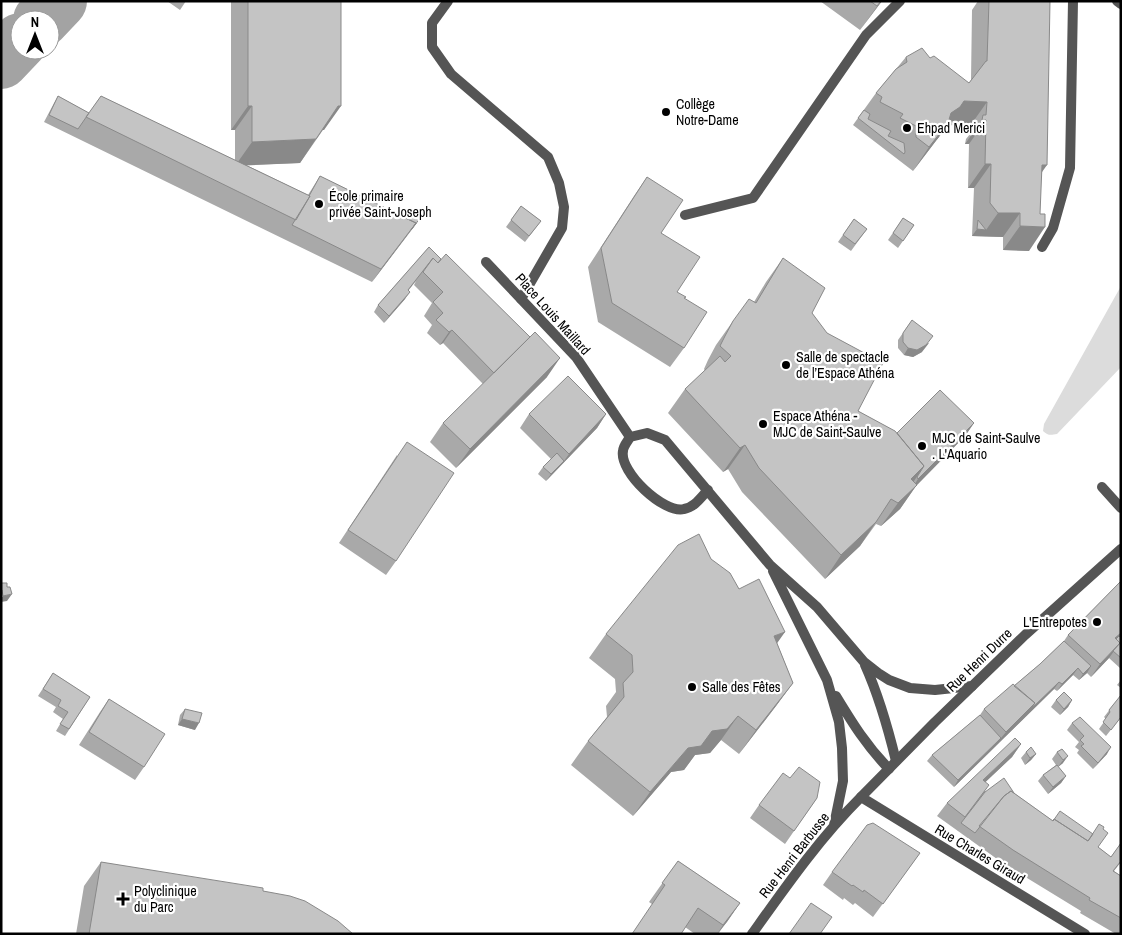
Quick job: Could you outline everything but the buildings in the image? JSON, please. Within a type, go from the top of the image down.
[{"type":"street","points":[[448,1],[432,23],[432,47],[451,74],[548,157],[560,183],[564,207],[562,228],[521,299]]},
{"type":"street","points":[[685,214],[753,198],[866,35],[900,1]]},
{"type":"street","points":[[1042,248],[1053,228],[1070,168],[1073,1]]},
{"type":"street","points":[[1117,1],[1121,4]]},
{"type":"street","name":"Place Louis Maillard","points":[[486,262],[576,357],[630,437]]},
{"type":"street","points":[[708,490],[693,506],[674,510],[653,498],[626,468],[622,451],[630,437],[648,433],[664,440],[708,490],[770,565],[816,607],[864,662],[889,680],[910,688],[935,690],[972,686]]},
{"type":"street","points":[[1102,487],[1121,508]]},
{"type":"street","name":"Rue Henri Durre","points":[[861,797],[1025,635],[1121,549]]},
{"type":"street","points":[[770,565],[826,680],[869,748],[892,765]]},
{"type":"street","points":[[864,662],[885,716],[892,765]]},
{"type":"street","points":[[826,680],[839,722],[842,748],[843,781],[834,825]]},
{"type":"street","name":"Rue Henri Barbusse","points":[[752,934],[800,867],[834,825],[861,797]]},
{"type":"street","name":"Rue Charles Giraud","points":[[861,797],[1085,934]]},
{"type":"shaded area","points":[[1121,286],[1121,367],[1057,434],[1046,434],[1043,431],[1044,424]]},
{"type":"waterway","points":[[50,10],[59,1]]},
{"type":"waterway","points":[[1,61],[10,52]]},
{"type":"place","name":"Collège Notre-Dame","points":[[666,112]]},
{"type":"place","name":"Ehpad Merici","points":[[907,128]]},
{"type":"place","name":"École primaire privée Saint-Joseph","points":[[319,204]]},
{"type":"place","name":"Salle de spectacle de l’Espace Athéna","points":[[786,365]]},
{"type":"place","name":"Espace Athéna - MJC de Saint-Saulve","points":[[763,424]]},
{"type":"place","name":"MJC de Saint-Saulve . L'Aquario","points":[[922,446]]},
{"type":"place","name":"L'Entrepotes","points":[[1097,622]]},
{"type":"place","name":"Salle des Fêtes","points":[[692,687]]},
{"type":"place","name":"Polyclinique du Parc","points":[[123,899]]}]
